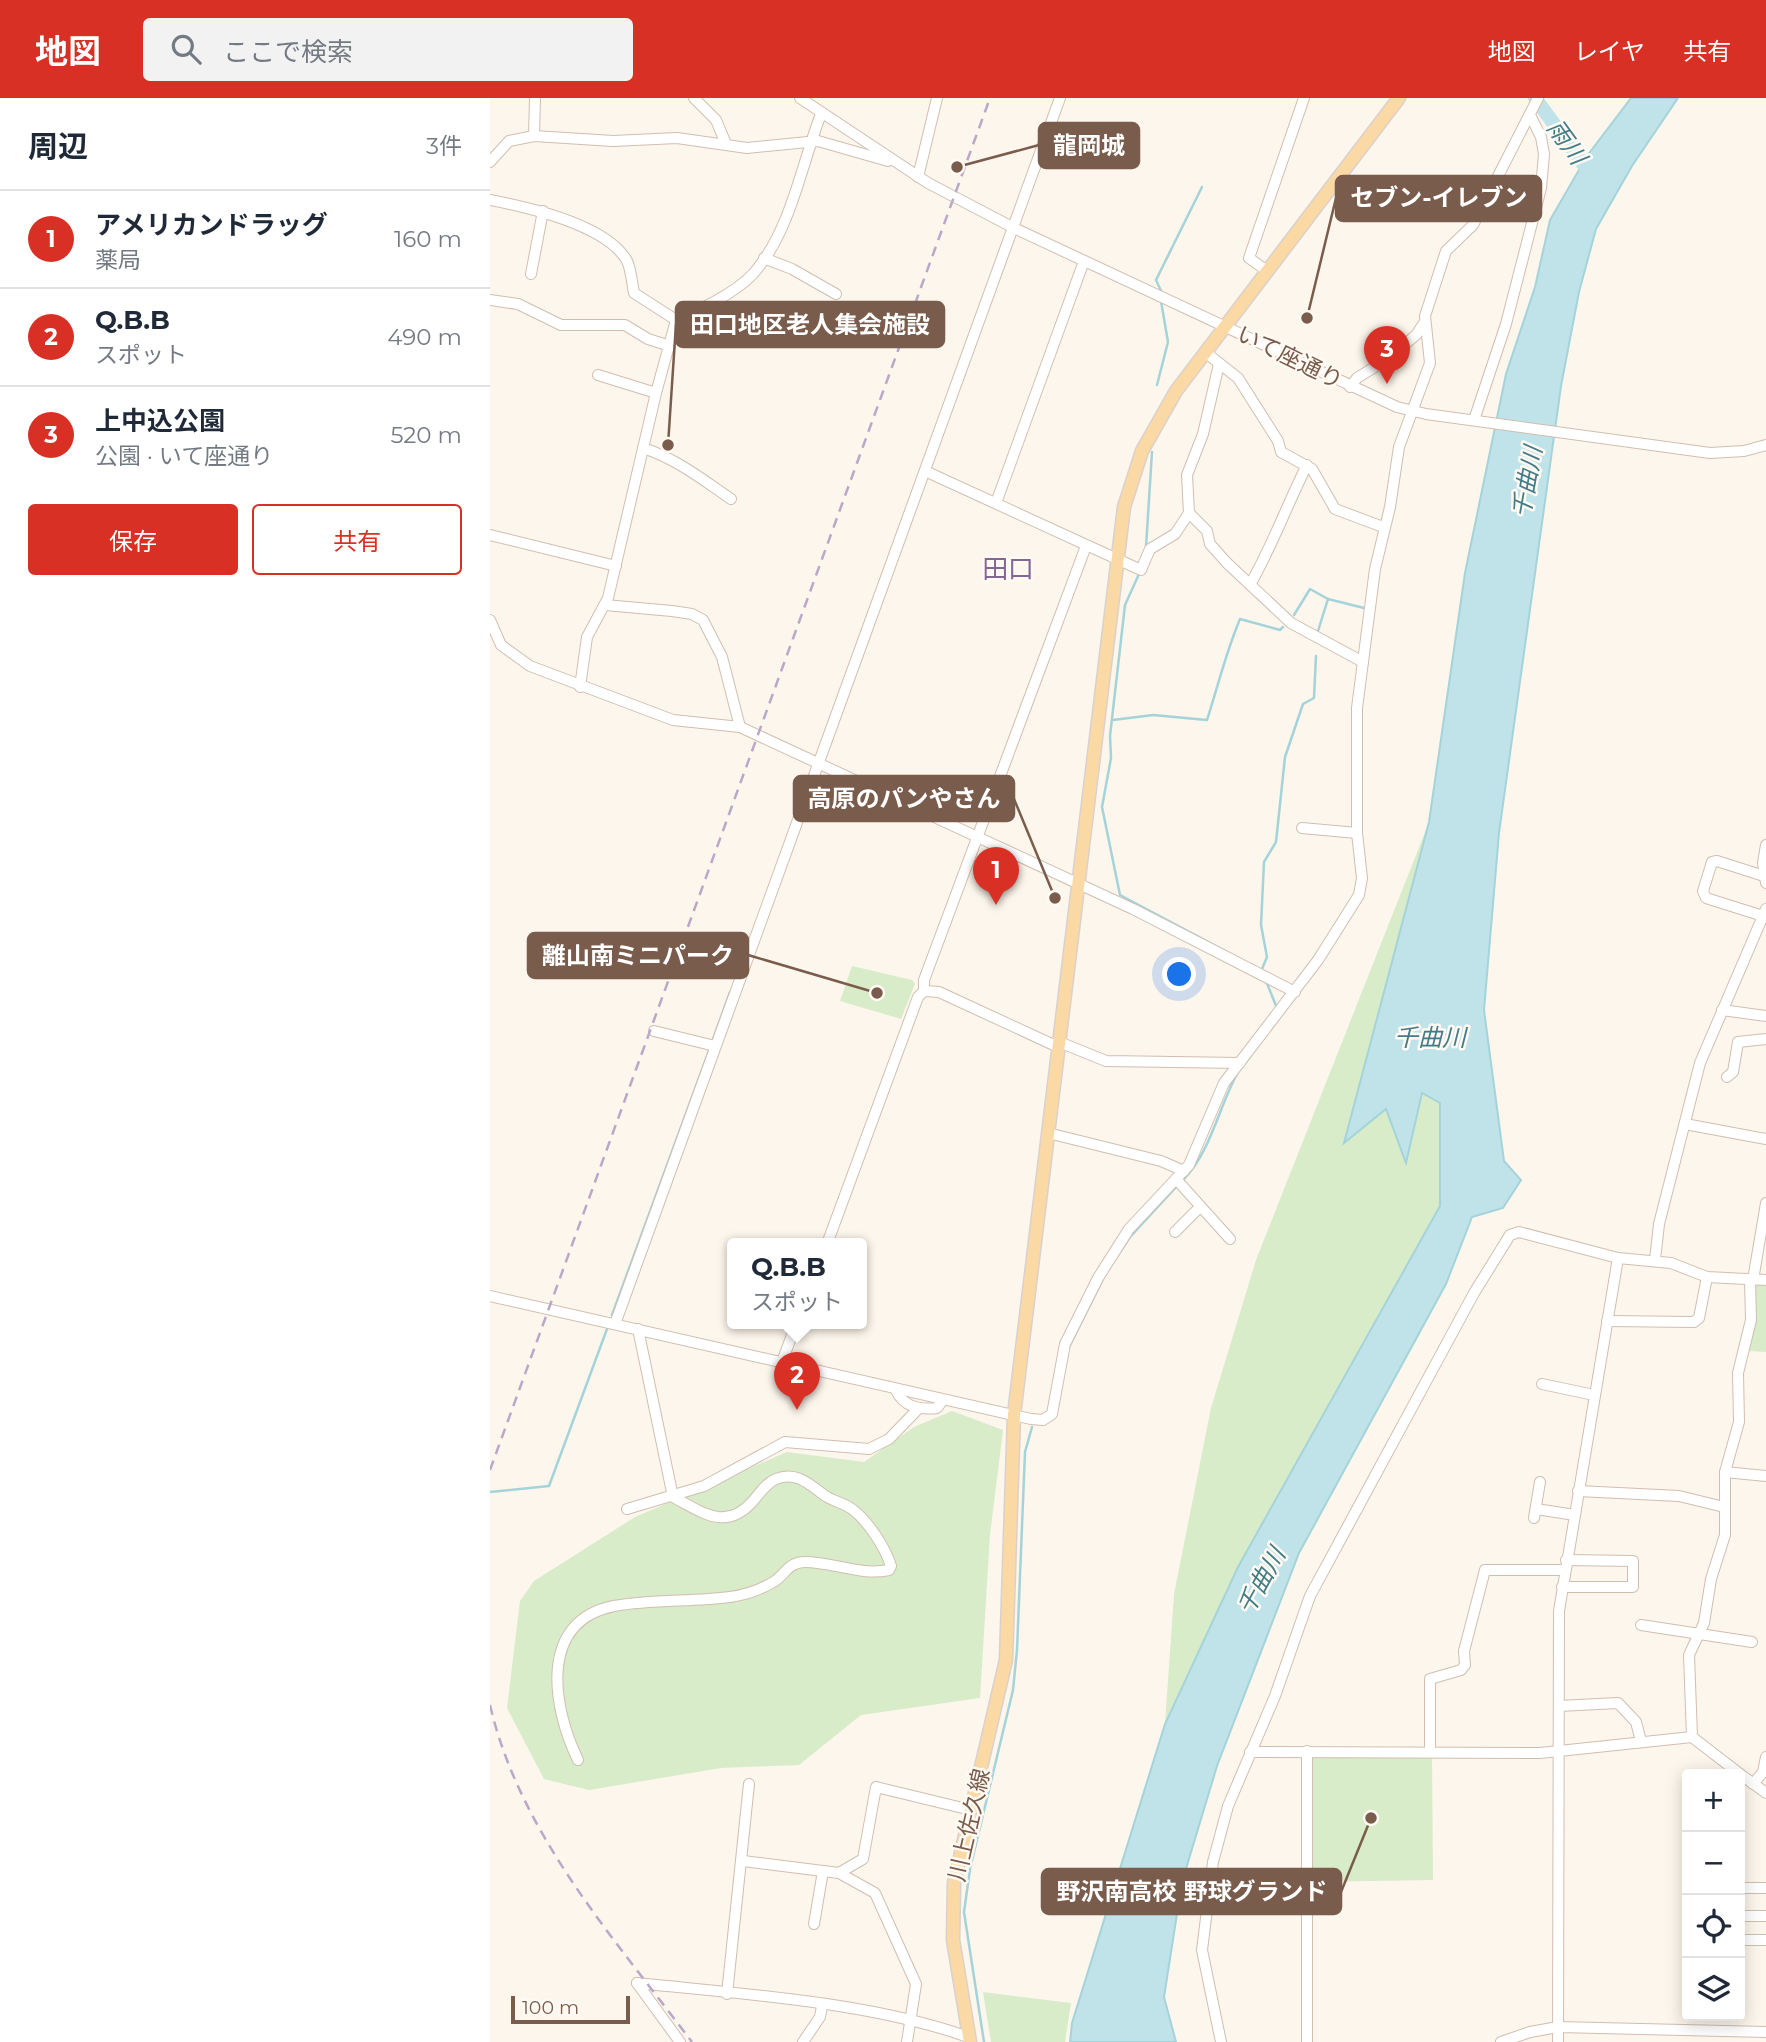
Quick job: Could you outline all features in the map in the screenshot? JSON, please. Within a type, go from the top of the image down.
[{"type":"main road","name":"川上佐久線","points":[[969,2040],[953,1927],[954,1883],[1006,1660],[1014,1415],[1116,560],[1126,499],[1142,451],[1176,391],[1399,98]]},
{"type":"street","points":[[534,135],[535,98]]},
{"type":"street","points":[[694,98],[716,120],[726,144]]},
{"type":"street","name":"いて座通り","points":[[800,98],[918,177],[1014,228],[1226,325],[1350,387],[1411,412],[1671,448],[1728,453],[1766,445]]},
{"type":"street","points":[[918,177],[937,98]]},
{"type":"street","points":[[615,1324],[712,1046],[819,764],[1060,98]]},
{"type":"street","points":[[1267,271],[1249,258],[1304,98]]},
{"type":"street","points":[[1350,387],[1357,378],[1416,335],[1424,323],[1446,251],[1473,225],[1538,98]]},
{"type":"street","points":[[580,687],[587,637],[605,605],[616,566],[656,393],[676,320],[734,289],[757,270],[787,211],[821,114]]},
{"type":"street","points":[[1478,421],[1483,386],[1506,324],[1541,188],[1544,154],[1541,137],[1531,114]]},
{"type":"street","points":[[490,162],[509,141],[534,135],[612,141],[677,138],[747,148],[827,143],[884,161],[890,159]]},
{"type":"street","points":[[490,200],[543,211],[586,230],[617,250],[627,261],[634,293],[676,320]]},
{"type":"street","points":[[531,274],[543,211]]},
{"type":"street","points":[[764,258],[792,269],[836,295]]},
{"type":"street","points":[[996,503],[1084,261]]},
{"type":"street","points":[[490,300],[518,304],[561,325],[625,325],[648,339],[670,346]]},
{"type":"street","points":[[490,1296],[1037,1420],[1052,1415],[1065,1344],[1098,1278],[1129,1229],[1184,1171],[1198,1149],[1224,1083],[1295,992],[1359,895],[1362,878],[1357,833],[1357,708],[1383,527],[1390,507],[1399,447],[1430,363],[1424,323]]},
{"type":"street","points":[[1205,352],[1238,378],[1278,441],[1281,452],[1307,465],[1335,509],[1383,527]]},
{"type":"street","points":[[925,471],[1140,570],[1150,549],[1175,534],[1189,513],[1187,475],[1203,434],[1219,364]]},
{"type":"street","points":[[598,375],[656,393]]},
{"type":"street","points":[[643,448],[673,460],[732,499]]},
{"type":"street","points":[[1251,583],[1276,538],[1286,506],[1307,465]]},
{"type":"street","points":[[1189,513],[1207,531],[1210,544],[1227,563],[1291,623],[1315,633],[1363,662]]},
{"type":"street","points":[[490,535],[616,566]]},
{"type":"street","points":[[829,1238],[918,997],[924,991],[924,980],[1086,546]]},
{"type":"street","points":[[605,605],[692,614],[703,620],[722,657],[740,727]]},
{"type":"street","points":[[490,620],[501,645],[514,657],[580,687],[673,720],[740,727],[1078,884],[1295,992]]},
{"type":"street","points":[[1302,828],[1357,833]]},
{"type":"street","points":[[1655,1261],[1659,1224],[1700,1063],[1764,913],[1706,898],[1703,891],[1712,862],[1717,860],[1765,879],[1766,845]]},
{"type":"street","points":[[924,991],[939,992],[1059,1044],[1106,1061],[1240,1063]]},
{"type":"street","points":[[1722,1010],[1741,1015],[1766,1016]]},
{"type":"street","points":[[654,1031],[712,1046]]},
{"type":"street","points":[[1727,1077],[1733,1072],[1738,1042],[1766,1039]]},
{"type":"street","points":[[1685,1124],[1766,1139]]},
{"type":"street","points":[[1048,1133],[1161,1161],[1184,1171]]},
{"type":"street","points":[[1176,1179],[1230,1239]]},
{"type":"street","points":[[1692,1737],[1689,1656],[1699,1635],[1711,1579],[1725,1535],[1726,1472],[1739,1422],[1738,1373],[1751,1320],[1752,1280],[1766,1203]]},
{"type":"street","points":[[1175,1232],[1200,1207]]},
{"type":"street","points":[[1222,2042],[1204,1967],[1204,1932],[1218,1838],[1250,1752],[1258,1739],[1310,1596],[1474,1293],[1510,1234],[1519,1232],[1618,1258],[1671,1263],[1707,1277],[1766,1280]]},
{"type":"street","points":[[1558,2042],[1559,1611],[1618,1258]]},
{"type":"street","points":[[1608,1321],[1694,1322],[1699,1318],[1707,1277]]},
{"type":"street","points":[[638,1329],[673,1497]]},
{"type":"street","points":[[782,1362],[794,1329]]},
{"type":"street","points":[[1542,1384],[1594,1395]]},
{"type":"street","points":[[896,1390],[903,1400],[918,1409],[937,1408],[943,1400]]},
{"type":"street","points":[[627,1509],[704,1486],[785,1441],[869,1450],[889,1439],[918,1409]]},
{"type":"street","points":[[1726,1472],[1766,1476]]},
{"type":"street","points":[[578,1760],[560,1719],[558,1668],[561,1650],[571,1630],[589,1616],[622,1605],[732,1597],[763,1588],[797,1563],[827,1564],[859,1571],[881,1572],[889,1570],[891,1566],[869,1527],[858,1514],[850,1507],[826,1497],[806,1480],[776,1479],[766,1484],[743,1512],[719,1518],[673,1497]]},
{"type":"street","points":[[1540,1482],[1535,1513],[1575,1516]]},
{"type":"street","points":[[1578,1491],[1679,1496],[1724,1507]]},
{"type":"street","points":[[1430,1752],[1430,1679],[1464,1668],[1464,1651],[1485,1570],[1633,1561],[1633,1587],[1562,1587]]},
{"type":"street","points":[[1641,1625],[1752,1642]]},
{"type":"street","points":[[1559,1706],[1618,1703],[1636,1722],[1641,1741]]},
{"type":"street","points":[[1250,1752],[1558,1751],[1692,1737],[1734,1769]]},
{"type":"street","points":[[1307,1751],[1307,2042]]},
{"type":"street","points":[[1753,1784],[1763,1772],[1766,1758]]},
{"type":"street","points":[[1745,1778],[1766,1793]]},
{"type":"street","points":[[727,1994],[749,1784]]},
{"type":"street","points":[[839,1873],[863,1859],[876,1787],[971,1810]]},
{"type":"street","points":[[743,1861],[839,1873],[865,1885],[880,1902],[916,1984],[907,2042]]},
{"type":"street","points":[[814,1924],[822,1871]]},
{"type":"street","points":[[1745,1888],[1766,1888]]},
{"type":"street","points":[[1745,1916],[1766,1916]]},
{"type":"street","points":[[1745,1940],[1766,1940]]},
{"type":"street","points":[[680,2042],[637,1983],[911,2020],[969,2040]]},
{"type":"street","points":[[803,2042],[820,2017],[822,2006]]},
{"type":"street","points":[[1501,2042],[1529,2037],[1558,2027],[1766,2032]]},
{"type":"green space","points":[[1429,822],[1344,1141],[1386,1109],[1406,1162],[1422,1093],[1440,1103],[1440,1206],[1238,1567],[1165,1724],[1174,1594],[1211,1408],[1256,1260]]},
{"type":"green space","points":[[852,966],[912,980],[915,984],[901,1019],[840,1001]]},
{"type":"green space","points":[[1754,1284],[1766,1284],[1766,1352],[1749,1351],[1755,1321]]},
{"type":"green space","points":[[952,1411],[1003,1430],[990,1535],[980,1698],[861,1715],[799,1765],[721,1768],[589,1790],[544,1779],[507,1708],[520,1601],[534,1581],[635,1517],[787,1452],[864,1462],[914,1427]]},
{"type":"green space","points":[[1310,1756],[1432,1756],[1433,1880],[1310,1882]]},
{"type":"green space","points":[[983,1992],[1071,2003],[1065,2042],[991,2042]]},
{"type":"water","name":"千曲川","points":[[1631,98],[1678,98],[1632,166],[1596,229],[1579,292],[1561,386],[1499,833],[1484,1010],[1504,1161],[1521,1180],[1503,1208],[1472,1217],[1446,1284],[1299,1553],[1217,1766],[1182,1882],[1164,1997],[1176,2042],[1070,2042],[1072,2023],[1165,1724],[1238,1567],[1440,1206],[1440,1103],[1422,1093],[1406,1163],[1386,1109],[1344,1143],[1429,822],[1465,573],[1506,374],[1535,287],[1550,220],[1587,156]]},
{"type":"waterway","name":"雨川","points":[[1535,98],[1592,176]]},
{"type":"waterway","points":[[1162,293],[1156,280],[1202,187]]},
{"type":"waterway","points":[[1157,385],[1168,342],[1161,301]]},
{"type":"waterway","points":[[1146,547],[1152,452]]},
{"type":"waterway","points":[[1139,574],[1125,605],[1110,736],[1111,758],[1102,807],[1120,895],[1263,971]]},
{"type":"waterway","points":[[1294,615],[1310,589],[1328,599]]},
{"type":"waterway","points":[[1318,631],[1328,599],[1364,608]]},
{"type":"waterway","points":[[1113,720],[1153,715],[1207,720],[1240,619],[1280,630],[1283,627]]},
{"type":"waterway","points":[[1262,969],[1267,957],[1261,925],[1264,862],[1276,842],[1285,757],[1303,704],[1314,698],[1316,656]]},
{"type":"waterway","points":[[1266,981],[1277,1008]]},
{"type":"waterway","points":[[712,1042],[730,992]]},
{"type":"waterway","points":[[1242,1067],[1283,1013]]},
{"type":"waterway","points":[[612,1315],[710,1048]]},
{"type":"waterway","points":[[1183,1180],[1201,1156],[1238,1072]]},
{"type":"waterway","points":[[1116,1258],[1130,1237],[1177,1186]]},
{"type":"waterway","points":[[1069,1347],[1103,1279]]},
{"type":"waterway","points":[[490,1492],[549,1486],[607,1329]]},
{"type":"waterway","points":[[984,2042],[964,1912],[970,1869],[1013,1690],[1025,1452],[1032,1427]]},
{"type":"railway","points":[[490,1470],[990,98]]},
{"type":"railway","points":[[490,1705],[504,1752],[523,1797],[547,1841],[602,1924],[692,2042]]},
{"type":"place","name":"龍岡城","points":[[957,167]]},
{"type":"place","name":"セブン-イレブン","points":[[1307,318]]},
{"type":"place","name":"上中込公園","points":[[1387,384]]},
{"type":"place","name":"田口地区老人集会施設","points":[[668,445]]},
{"type":"place","name":"高原のパンやさん","points":[[1055,898]]},
{"type":"place","name":"アメリカンドラッグ","points":[[996,905]]},
{"type":"place","name":"離山南ミニパーク","points":[[877,993]]},
{"type":"place","name":"Q.B.B","points":[[797,1410]]},
{"type":"place","name":"野沢南高校 野球グランド","points":[[1371,1818]]},
{"type":"district","name":"田口","points":[[1008,569]]}]
